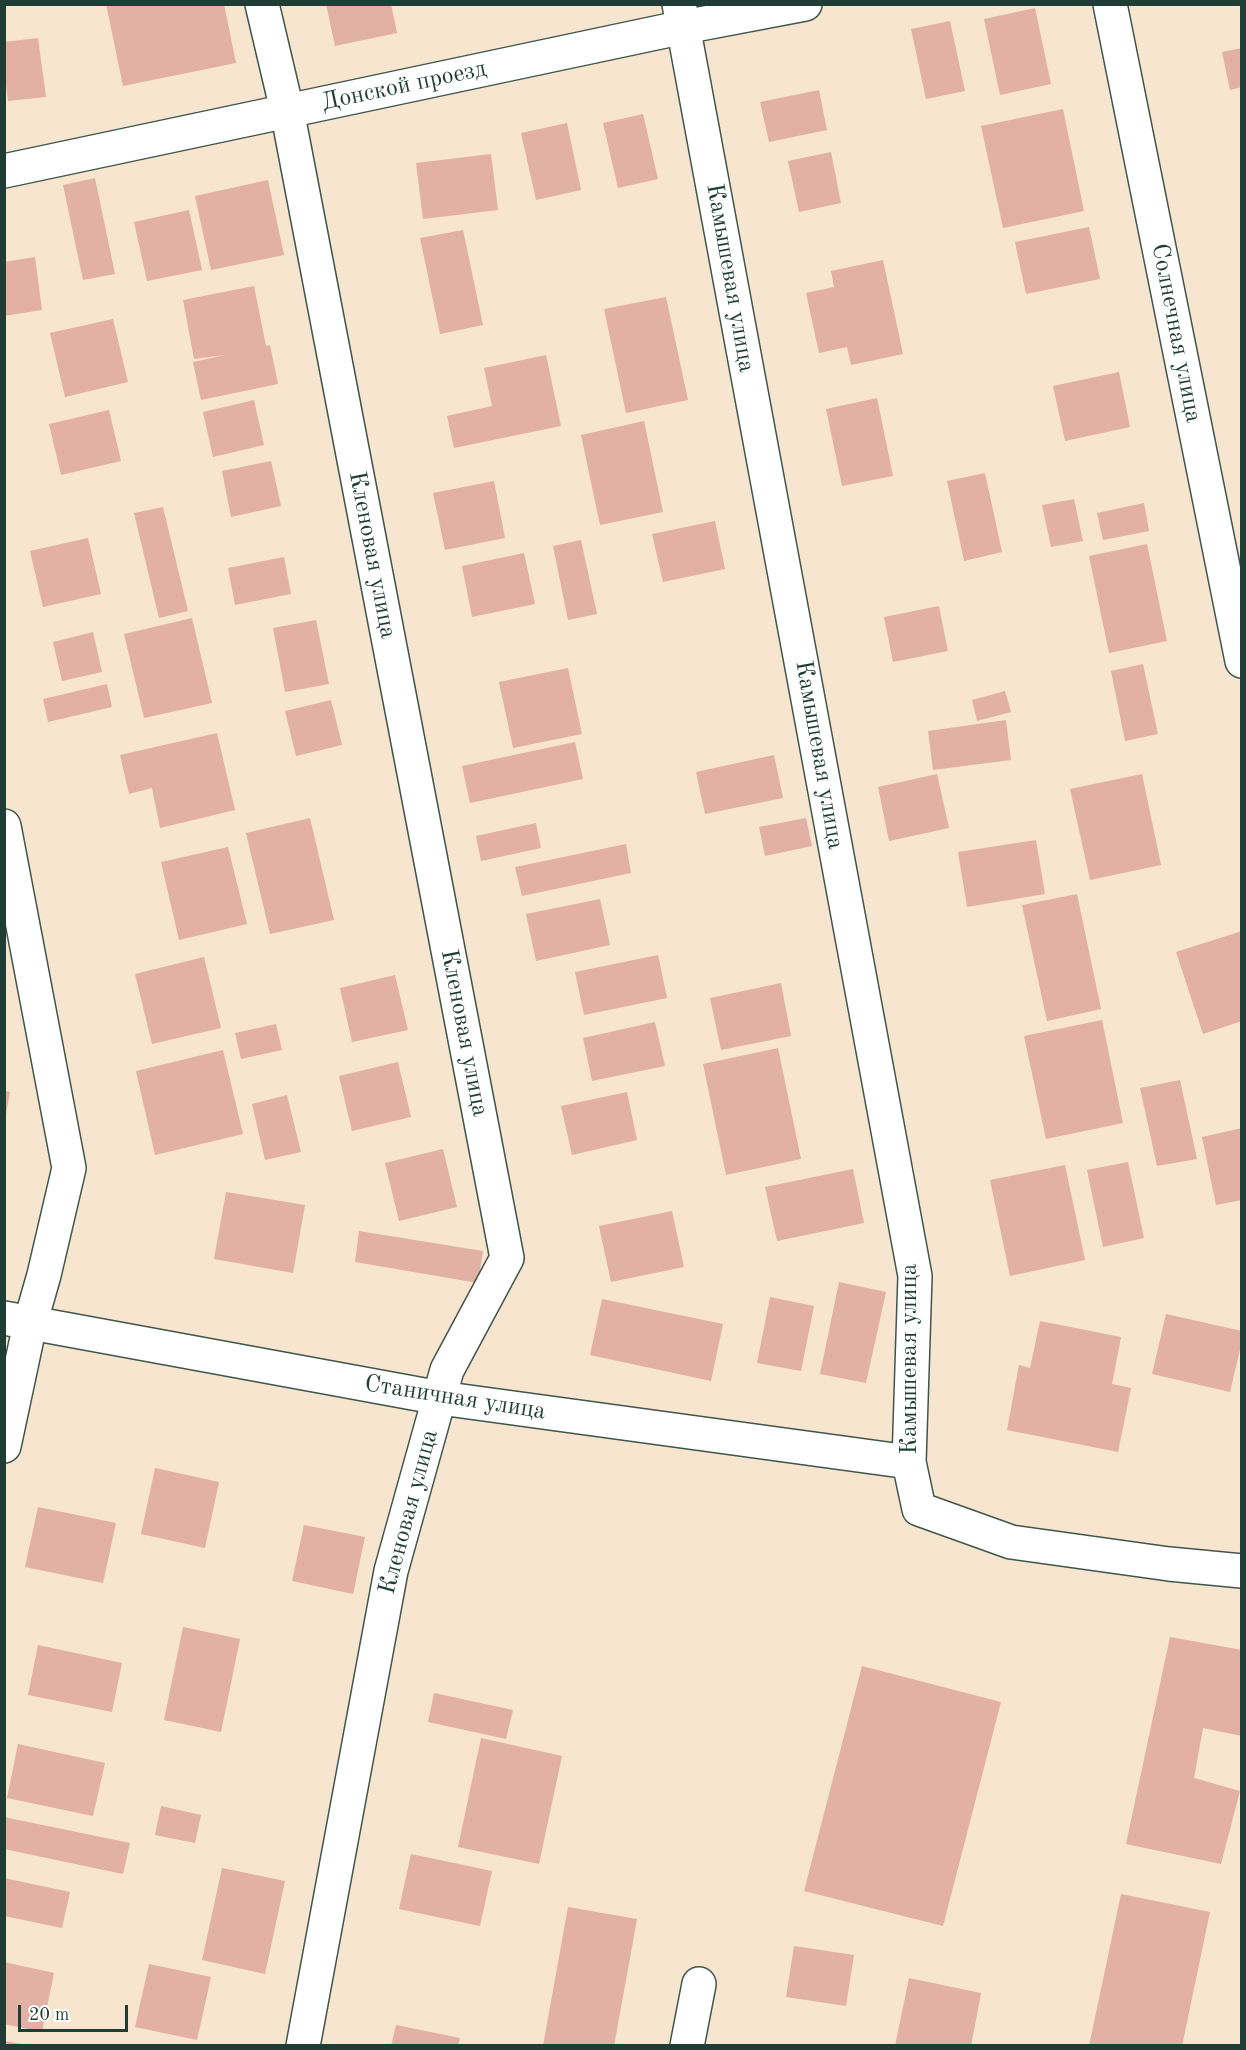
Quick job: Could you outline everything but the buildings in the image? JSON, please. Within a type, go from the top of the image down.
[{"type":"street","name":"Кленовая улица","points":[[262,4],[287,110],[507,1258],[447,1370],[391,1571],[303,2046]]},
{"type":"street","name":"Донской проезд","points":[[4,171],[287,110],[682,16],[805,4]]},
{"type":"street","name":"Солнечная улица","points":[[1110,4],[1242,661]]},
{"type":"street","name":"Камышевая улица","points":[[682,16],[915,1276],[909,1462],[920,1509],[1011,1542],[1168,1564],[1242,1571]]},
{"type":"street","points":[[4,826],[69,1168],[44,1275],[17,1321],[4,1446]]},
{"type":"street","name":"Станичная улица","points":[[17,1321],[440,1398],[909,1462]]},
{"type":"street","points":[[687,2046],[699,1984]]}]
